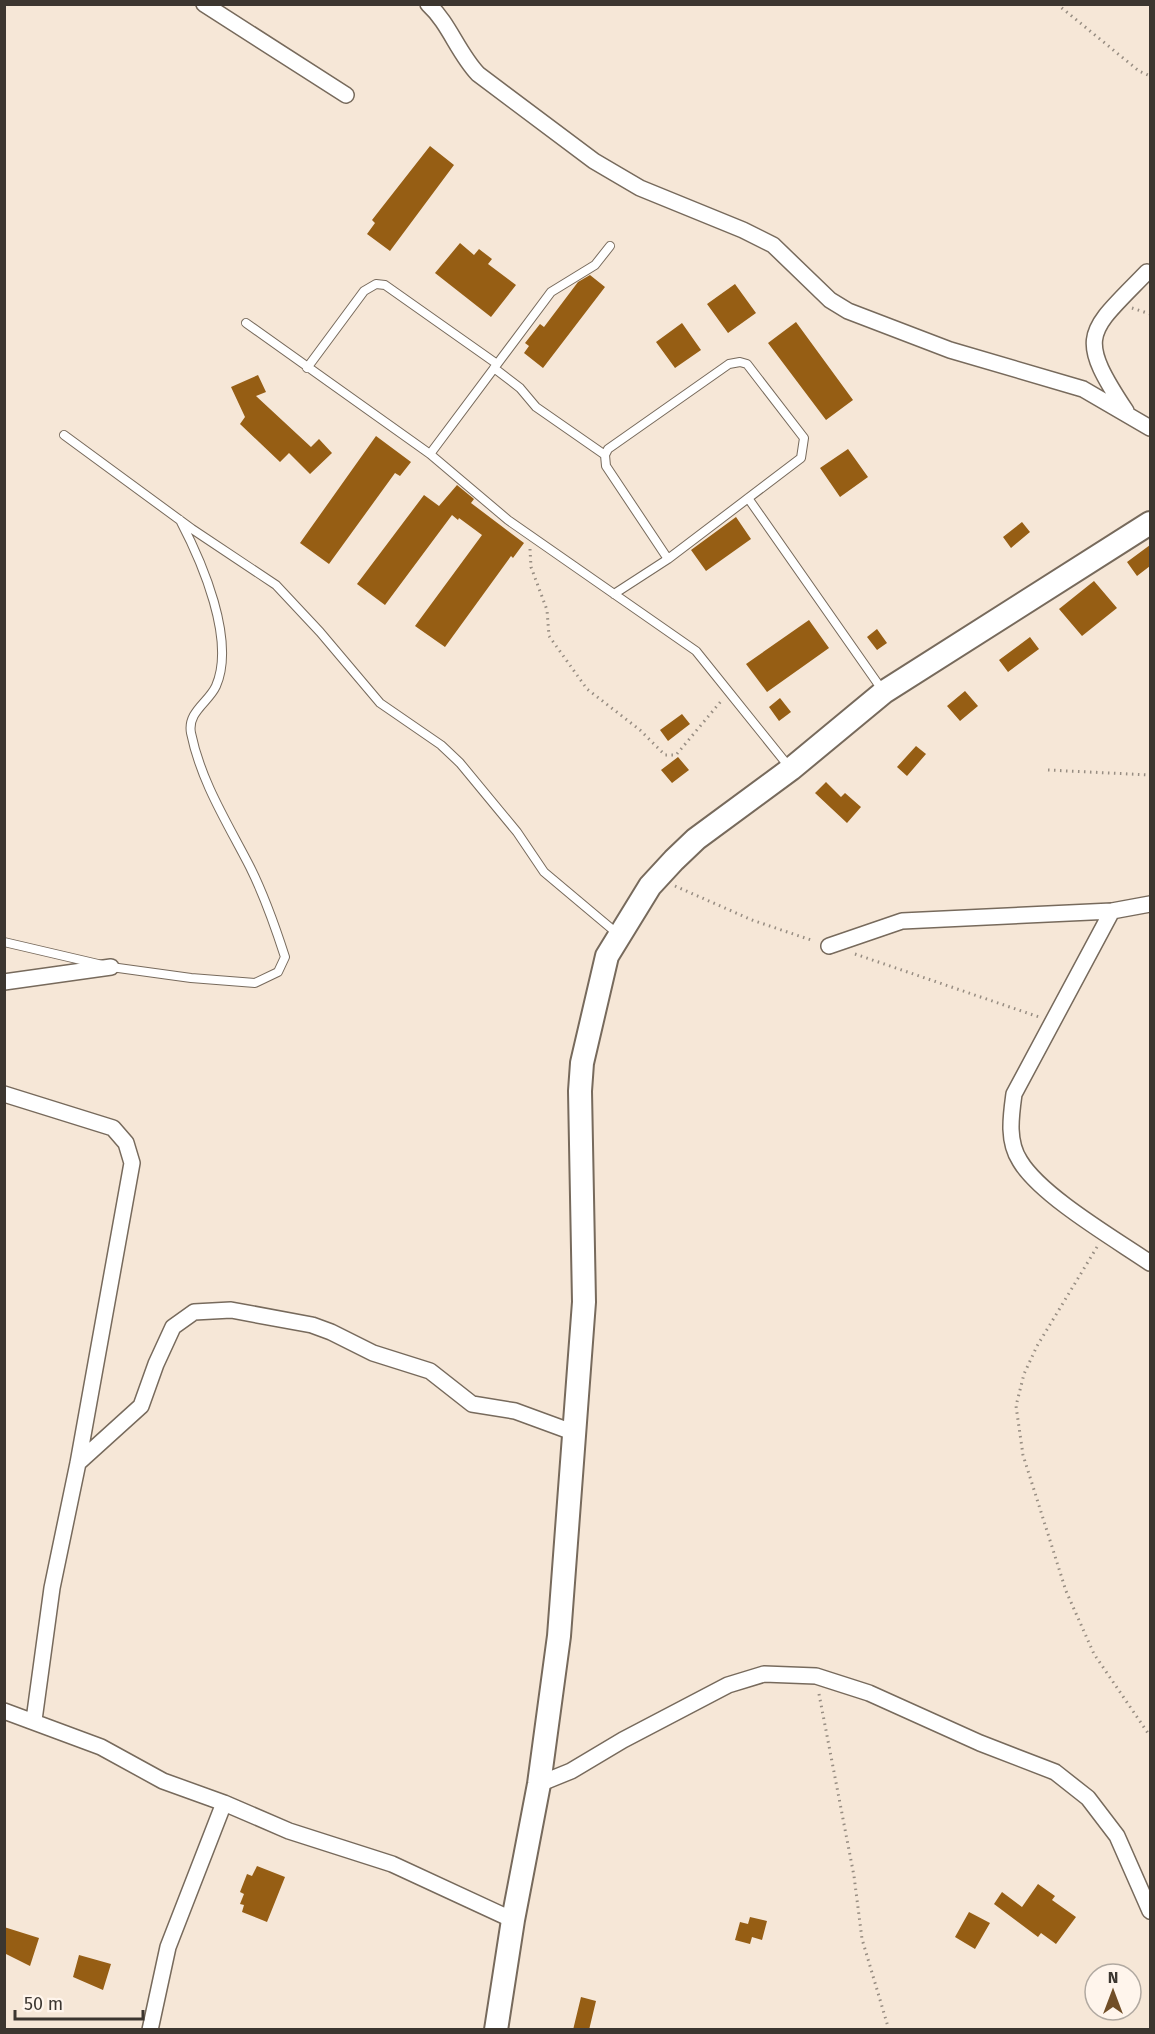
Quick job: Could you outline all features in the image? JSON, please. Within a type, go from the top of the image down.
[{"type":"street","points":[[204,4],[346,95]]},
{"type":"street","points":[[428,4],[436,12],[467,63],[478,74],[594,161],[640,188],[773,244],[830,300],[848,311],[950,350],[1083,389],[1150,428]]},
{"type":"street","points":[[1128,414],[1105,379],[1095,352],[1094,335],[1101,320],[1147,272]]},
{"type":"street","points":[[496,2030],[513,1920],[539,1784],[559,1636],[584,1302],[580,1091],[582,1063],[607,956],[650,886],[696,838],[791,769],[884,692],[1150,523]]},
{"type":"street","points":[[829,946],[902,921],[1112,911],[1150,904]]},
{"type":"street","points":[[1112,911],[1014,1094],[1010,1121],[1012,1142],[1019,1160],[1031,1175],[1080,1216],[1150,1263]]},
{"type":"street","points":[[4,981],[111,967]]},
{"type":"street","points":[[4,1094],[113,1128],[126,1143],[132,1163],[78,1463],[52,1588],[33,1720]]},
{"type":"street","points":[[78,1463],[110,1437],[141,1406],[156,1364],[173,1327],[194,1312],[231,1310],[322,1329],[373,1353],[430,1371],[472,1404],[515,1411],[575,1433]]},
{"type":"street","points":[[539,1784],[571,1771],[623,1740],[728,1685],[764,1674],[816,1676],[869,1693],[980,1743],[1055,1772],[1088,1798],[1117,1836],[1150,1911]]},
{"type":"street","points":[[4,1711],[101,1747],[163,1781],[224,1803],[289,1831],[392,1864],[513,1920]]},
{"type":"street","points":[[150,2030],[168,1947],[224,1803]]},
{"type":"lane","points":[[430,454],[551,292],[595,265],[610,246]]},
{"type":"lane","points":[[307,368],[364,291],[376,284],[385,285],[496,366],[520,388],[536,407],[605,455]]},
{"type":"lane","points":[[246,323],[430,454],[508,520],[696,651],[791,769]]},
{"type":"lane","points":[[614,594],[668,559],[801,458],[804,438],[747,364],[740,362],[729,364],[608,449],[605,455],[606,466],[668,559]]},
{"type":"lane","points":[[64,435],[180,520],[276,585],[320,632],[380,704],[441,745],[460,763],[517,832],[544,872],[620,936]]},
{"type":"lane","points":[[748,498],[884,692]]},
{"type":"lane","points":[[4,942],[111,967],[255,983],[278,972],[285,957],[251,868],[214,801],[191,731],[193,718],[215,689],[222,651],[215,609],[200,557],[180,520]]},
{"type":"path","points":[[1057,4],[1139,71],[1150,76]]},
{"type":"path","points":[[530,535],[531,567],[547,609],[549,636],[587,689],[640,730],[665,755],[676,755],[686,747],[728,691]]},
{"type":"path","points":[[1048,770],[1150,775]]},
{"type":"path","points":[[1106,1233],[1037,1346],[1024,1374],[1016,1406],[1023,1455],[1066,1591],[1094,1654],[1150,1736]]},
{"type":"path","points":[[816,1676],[854,1876],[862,1940],[889,2030]]},
{"type":"building","points":[[430,146],[454,165],[390,251],[367,234],[375,223],[372,220]]},
{"type":"building","points":[[460,243],[474,255],[479,249],[492,259],[488,264],[516,285],[491,317],[435,273]]},
{"type":"building","points":[[590,275],[605,287],[543,368],[524,353],[529,346],[525,343],[540,324],[544,327],[578,282]]},
{"type":"building","points":[[735,284],[756,313],[728,333],[707,304]]},
{"type":"building","points":[[796,322],[853,400],[826,420],[768,343]]},
{"type":"building","points":[[682,323],[701,350],[675,368],[656,342]]},
{"type":"building","points":[[258,375],[266,392],[256,396],[311,447],[319,439],[332,453],[310,474],[289,453],[280,462],[240,424],[245,417],[231,387]]},
{"type":"building","points":[[376,436],[411,462],[400,476],[395,473],[329,564],[300,543]]},
{"type":"building","points":[[848,449],[868,477],[840,497],[820,468]]},
{"type":"building","points":[[457,485],[474,499],[471,503],[524,543],[513,558],[511,556],[445,647],[415,626],[482,535],[459,518],[458,520],[452,515],[385,605],[357,584],[424,495],[439,506]]},
{"type":"building","points":[[736,517],[751,539],[706,571],[691,550]]},
{"type":"building","points":[[1022,522],[1030,532],[1011,548],[1003,537]]},
{"type":"building","points":[[1150,545],[1150,566],[1137,576],[1127,562]]},
{"type":"building","points":[[1094,581],[1117,608],[1082,636],[1059,609]]},
{"type":"building","points":[[809,620],[829,648],[767,692],[746,664]]},
{"type":"building","points":[[877,629],[887,643],[877,650],[867,637]]},
{"type":"building","points":[[1030,637],[1039,649],[1008,672],[999,660]]},
{"type":"building","points":[[965,691],[978,706],[960,721],[947,706]]},
{"type":"building","points":[[780,698],[791,712],[779,721],[769,707]]},
{"type":"building","points":[[682,714],[690,724],[668,741],[660,730]]},
{"type":"building","points":[[916,746],[926,754],[907,776],[897,767]]},
{"type":"building","points":[[678,757],[689,770],[672,783],[661,770]]},
{"type":"building","points":[[826,782],[841,797],[845,793],[861,807],[847,823],[815,793]]},
{"type":"building","points":[[257,1866],[285,1877],[267,1922],[242,1912],[244,1905],[240,1904],[244,1894],[240,1892],[247,1874],[252,1876]]},
{"type":"building","points":[[1038,1884],[1055,1896],[1052,1900],[1076,1917],[1056,1944],[1041,1933],[1038,1937],[994,1904],[1002,1892],[1022,1907]]},
{"type":"building","points":[[969,1912],[990,1923],[975,1949],[955,1937]]},
{"type":"building","points":[[750,1917],[767,1921],[762,1940],[752,1937],[750,1944],[735,1940],[740,1922],[748,1924]]},
{"type":"building","points":[[4,1927],[39,1938],[30,1966],[4,1953]]},
{"type":"building","points":[[79,1955],[111,1964],[103,1990],[73,1977]]},
{"type":"building","points":[[581,1997],[596,2001],[589,2030],[573,2030]]}]
